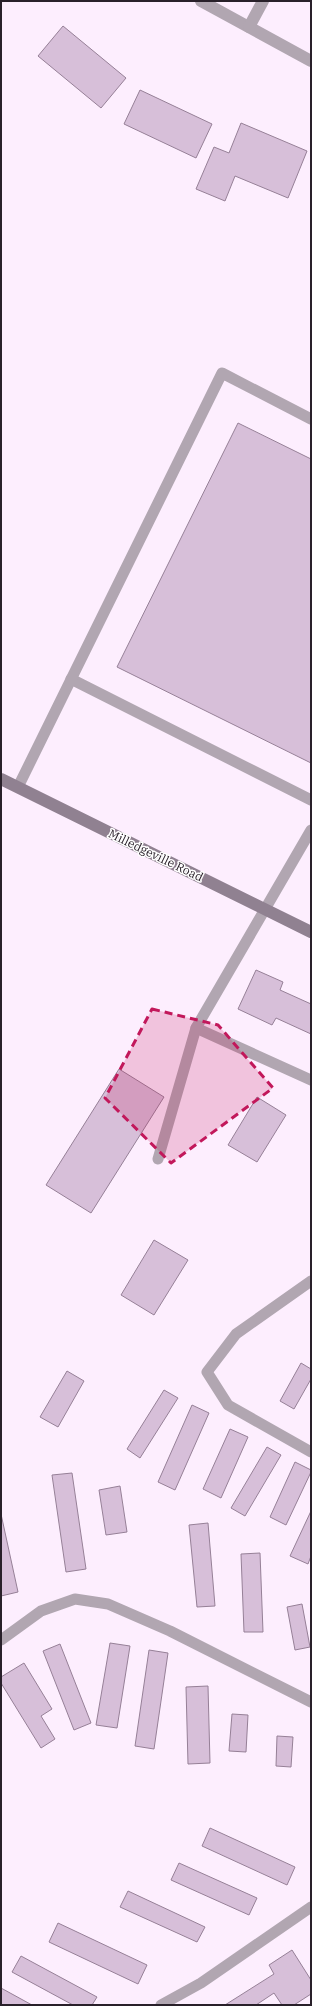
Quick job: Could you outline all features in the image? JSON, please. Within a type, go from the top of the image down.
[{"type":"street","points":[[201,1],[311,61]]},
{"type":"street","points":[[249,27],[263,1]]},
{"type":"street","name":"Milledgeville Road","points":[[1,779],[311,932]]},
{"type":"lane","points":[[18,788],[222,373],[311,419]]},
{"type":"lane","points":[[71,679],[311,800]]},
{"type":"lane","points":[[158,1159],[196,1028],[311,830]]},
{"type":"lane","points":[[196,1028],[311,1080]]},
{"type":"lane","points":[[311,1281],[236,1334],[207,1372],[228,1405],[311,1452]]},
{"type":"lane","points":[[1,1640],[41,1611],[75,1600],[108,1604],[170,1630],[311,1702]]},
{"type":"lane","points":[[161,2005],[201,1983],[311,1907]]},
{"type":"highlighted area","points":[[152,1009],[218,1025],[273,1088],[171,1163],[105,1098]]},
{"type":"building","points":[[63,26],[126,78],[101,108],[38,56]]},
{"type":"building","points":[[140,90],[212,124],[196,158],[124,124]]},
{"type":"building","points":[[241,123],[307,151],[288,198],[235,176],[225,201],[196,189],[214,147],[229,153]]},
{"type":"building","points":[[238,423],[311,459],[311,763],[117,667]]},
{"type":"building","points":[[256,970],[283,982],[280,990],[311,1004],[311,1034],[276,1018],[272,1025],[238,1009]]},
{"type":"building","points":[[119,1069],[164,1097],[91,1213],[46,1185]]},
{"type":"building","points":[[257,1097],[286,1115],[257,1162],[228,1145]]},
{"type":"building","points":[[154,1240],[188,1260],[154,1315],[121,1295]]},
{"type":"building","points":[[301,1363],[311,1369],[311,1379],[294,1409],[280,1401]]},
{"type":"building","points":[[67,1371],[84,1381],[58,1427],[40,1417]]},
{"type":"building","points":[[164,1390],[178,1398],[140,1458],[127,1449]]},
{"type":"building","points":[[192,1405],[209,1413],[175,1490],[158,1482]]},
{"type":"building","points":[[230,1429],[248,1437],[221,1498],[203,1489]]},
{"type":"building","points":[[267,1447],[281,1455],[245,1516],[231,1508]]},
{"type":"building","points":[[295,1462],[311,1470],[311,1472],[286,1525],[270,1517]]},
{"type":"building","points":[[72,1473],[86,1569],[66,1572],[52,1475]]},
{"type":"building","points":[[120,1486],[127,1532],[106,1535],[99,1490]]},
{"type":"building","points":[[311,1511],[311,1556],[308,1564],[290,1556]]},
{"type":"building","points":[[1,1514],[18,1592],[1,1596]]},
{"type":"building","points":[[208,1523],[215,1606],[197,1607],[189,1525]]},
{"type":"building","points":[[260,1553],[263,1632],[244,1632],[241,1554]]},
{"type":"building","points":[[302,1604],[310,1647],[295,1650],[287,1607]]},
{"type":"building","points":[[110,1643],[130,1646],[117,1728],[96,1725]]},
{"type":"building","points":[[60,1644],[91,1723],[74,1730],[43,1651]]},
{"type":"building","points":[[149,1650],[168,1653],[154,1749],[135,1746]]},
{"type":"building","points":[[24,1663],[52,1709],[41,1716],[55,1739],[41,1748],[1,1683],[1,1677]]},
{"type":"building","points":[[208,1686],[210,1763],[188,1764],[186,1687]]},
{"type":"building","points":[[232,1714],[248,1715],[246,1752],[229,1751]]},
{"type":"building","points":[[277,1736],[293,1737],[291,1767],[276,1766]]},
{"type":"building","points":[[210,1828],[295,1867],[287,1885],[202,1846]]},
{"type":"building","points":[[179,1863],[257,1898],[249,1915],[171,1880]]},
{"type":"building","points":[[128,1891],[205,1927],[197,1942],[120,1907]]},
{"type":"building","points":[[58,1923],[147,1965],[138,1984],[49,1942]]},
{"type":"building","points":[[292,1950],[311,1980],[311,1994],[294,2005],[282,2005],[274,1993],[256,2005],[225,2005],[274,1974],[269,1965]]},
{"type":"building","points":[[21,1956],[97,1997],[92,2005],[73,2005],[12,1972]]},
{"type":"building","points":[[1,1988],[32,2005],[1,2005]]}]
